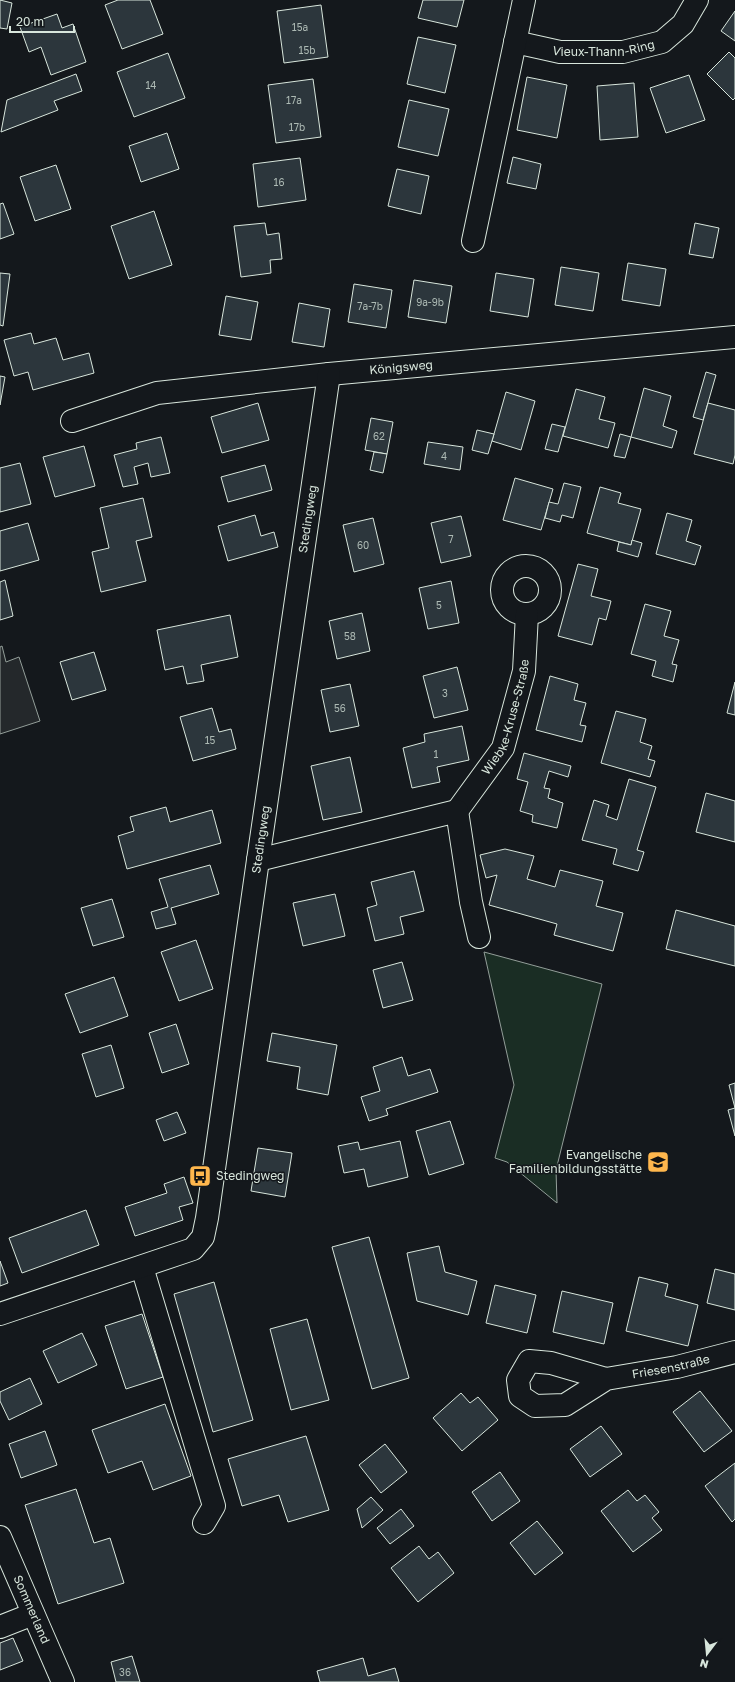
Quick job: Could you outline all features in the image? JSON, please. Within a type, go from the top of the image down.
[{"type":"street","points":[[473,241],[524,0]]},
{"type":"street","name":"Vieux-Thann-Ring","points":[[515,42],[560,52],[623,52],[662,42],[683,24],[697,0]]},
{"type":"street","name":"Königsweg","points":[[72,421],[157,393],[329,374],[735,337]]},
{"type":"street","name":"Stedingweg","points":[[0,1314],[193,1249],[203,1237],[329,374]]},
{"type":"street","name":"Wiebke-Kruse-Straße","points":[[457,811],[503,748],[524,671],[527,614]]},
{"type":"street","points":[[258,860],[457,811],[471,902],[479,937]]},
{"type":"street","points":[[142,1267],[214,1506],[204,1522]]},
{"type":"street","name":"Friesenstraße","points":[[606,1379],[677,1367],[735,1352]]},
{"type":"street","name":"Sommerland","points":[[0,1537],[62,1682]]},
{"type":"street","points":[[0,1627],[33,1614]]},
{"type":"green space","points":[[484,952],[602,984],[556,1170],[557,1203],[507,1162],[495,1158],[514,1085]]},
{"type":"shaded area","points":[[2,646],[6,662],[19,657],[40,721],[0,734],[0,647]]},
{"type":"building","points":[[0,0],[12,3],[7,29],[0,28]]},
{"type":"building","points":[[118,0],[150,0],[163,34],[122,49],[105,5]]},
{"type":"building","points":[[423,0],[464,0],[457,27],[418,18]]},
{"type":"building","points":[[321,5],[328,57],[284,63],[277,11]]},
{"type":"building","points":[[735,11],[735,41],[721,31]]},
{"type":"building","points":[[57,14],[62,28],[73,24],[86,62],[51,75],[41,47],[29,52],[20,27]]},
{"type":"building","points":[[418,37],[456,45],[445,93],[407,84]]},
{"type":"building","points":[[729,52],[735,58],[735,98],[733,100],[707,74]]},
{"type":"building","points":[[168,53],[185,98],[134,117],[117,72]]},
{"type":"building","points":[[76,74],[82,91],[54,101],[58,110],[1,132],[7,100]]},
{"type":"building","points":[[689,75],[705,120],[666,133],[650,88]]},
{"type":"building","points":[[527,77],[567,85],[557,138],[517,130]]},
{"type":"building","points":[[313,79],[321,137],[276,143],[268,85]]},
{"type":"building","points":[[634,83],[638,137],[600,140],[597,86]]},
{"type":"building","points":[[409,100],[449,109],[438,156],[398,147]]},
{"type":"building","points":[[167,133],[179,169],[141,182],[129,146]]},
{"type":"building","points":[[513,157],[541,164],[536,189],[507,183]]},
{"type":"building","points":[[300,158],[306,200],[258,207],[253,164]]},
{"type":"building","points":[[56,165],[71,209],[35,221],[20,177]]},
{"type":"building","points":[[397,169],[429,176],[421,214],[388,206]]},
{"type":"building","points":[[3,203],[14,234],[0,239],[0,204]]},
{"type":"building","points":[[154,211],[172,265],[129,279],[111,226]]},
{"type":"building","points":[[265,223],[267,235],[279,233],[282,259],[270,260],[271,273],[241,277],[234,226]]},
{"type":"building","points":[[695,223],[719,228],[713,258],[689,254]]},
{"type":"building","points":[[628,263],[666,269],[660,306],[622,300]]},
{"type":"building","points":[[561,267],[599,273],[593,311],[555,305]]},
{"type":"building","points":[[0,273],[10,274],[3,326],[0,325]]},
{"type":"building","points":[[496,273],[534,279],[528,317],[490,311]]},
{"type":"building","points":[[414,280],[452,286],[446,323],[408,317]]},
{"type":"building","points":[[354,284],[392,290],[386,328],[348,322]]},
{"type":"building","points":[[226,296],[258,302],[251,340],[219,335]]},
{"type":"building","points":[[299,303],[330,309],[324,347],[292,342]]},
{"type":"building","points":[[31,333],[34,344],[56,338],[63,360],[89,353],[94,373],[33,390],[28,372],[14,376],[4,340]]},
{"type":"building","points":[[706,372],[716,375],[703,420],[693,417]]},
{"type":"building","points":[[0,376],[5,377],[0,405]]},
{"type":"building","points":[[644,388],[671,396],[663,426],[677,431],[672,448],[631,437]]},
{"type":"building","points":[[576,389],[605,397],[599,419],[615,423],[608,448],[563,436]]},
{"type":"building","points":[[506,392],[535,401],[521,450],[492,441]]},
{"type":"building","points":[[258,403],[269,440],[222,453],[211,417]]},
{"type":"building","points":[[708,403],[735,410],[735,455],[733,464],[694,454]]},
{"type":"building","points":[[371,418],[393,422],[387,454],[365,450]]},
{"type":"building","points":[[552,424],[565,427],[558,452],[545,449]]},
{"type":"building","points":[[477,430],[494,434],[488,454],[472,450]]},
{"type":"building","points":[[620,434],[631,437],[625,458],[614,456]]},
{"type":"building","points":[[161,437],[170,473],[151,477],[148,463],[134,467],[138,484],[123,487],[114,455],[137,449],[136,443]]},
{"type":"building","points":[[428,442],[463,447],[460,470],[424,464]]},
{"type":"building","points":[[84,446],[95,486],[55,497],[43,457]]},
{"type":"building","points":[[374,452],[387,454],[383,473],[370,470]]},
{"type":"building","points":[[20,463],[31,504],[0,512],[0,468]]},
{"type":"building","points":[[265,465],[272,490],[228,502],[221,477]]},
{"type":"building","points":[[515,478],[553,489],[541,530],[503,520]]},
{"type":"building","points":[[564,483],[581,487],[573,518],[562,515],[560,522],[545,518],[549,502],[558,504]]},
{"type":"building","points":[[600,487],[621,493],[618,503],[641,509],[631,545],[587,533]]},
{"type":"building","points":[[143,498],[152,537],[136,541],[146,581],[101,592],[92,552],[109,548],[100,508]]},
{"type":"building","points":[[667,513],[692,520],[686,541],[701,546],[695,565],[656,554]]},
{"type":"building","points":[[255,515],[261,536],[274,532],[278,547],[228,561],[218,526]]},
{"type":"building","points":[[461,516],[471,556],[441,563],[431,523]]},
{"type":"building","points":[[373,518],[384,564],[354,572],[343,525]]},
{"type":"building","points":[[28,523],[39,560],[0,571],[0,531]]},
{"type":"building","points":[[632,540],[642,543],[638,557],[617,551],[619,542],[631,545]]},
{"type":"building","points":[[578,564],[598,569],[591,596],[611,601],[606,620],[599,618],[592,645],[558,636]]},
{"type":"building","points":[[5,580],[13,616],[0,620],[0,582]]},
{"type":"building","points":[[451,581],[459,623],[428,629],[419,588]]},
{"type":"building","points":[[645,604],[671,611],[664,636],[679,640],[672,664],[677,665],[673,682],[652,676],[656,661],[631,654]]},
{"type":"building","points":[[362,613],[370,651],[337,659],[329,621]]},
{"type":"building","points":[[230,615],[238,657],[201,665],[204,681],[187,684],[183,666],[165,670],[157,630]]},
{"type":"building","points":[[94,652],[106,690],[72,700],[60,662]]},
{"type":"building","points":[[457,667],[468,710],[434,718],[423,676]]},
{"type":"building","points":[[550,676],[578,684],[574,700],[586,703],[580,725],[586,726],[582,742],[536,730]]},
{"type":"building","points":[[735,682],[735,715],[727,713]]},
{"type":"building","points":[[350,684],[359,726],[330,732],[321,690]]},
{"type":"building","points":[[212,708],[219,732],[231,729],[236,749],[193,761],[180,717]]},
{"type":"building","points":[[616,711],[646,719],[640,742],[652,746],[648,759],[655,761],[650,777],[601,763]]},
{"type":"building","points":[[462,726],[469,760],[437,767],[440,782],[412,788],[403,748],[425,742],[424,734]]},
{"type":"building","points":[[524,753],[571,766],[568,777],[549,771],[544,788],[550,789],[548,798],[563,803],[557,828],[532,822],[533,815],[520,811],[528,782],[517,779]]},
{"type":"building","points":[[350,757],[362,812],[323,820],[311,766]]},
{"type":"building","points":[[629,779],[656,787],[637,850],[644,852],[638,871],[613,864],[617,849],[582,840],[594,800],[609,805],[606,816],[617,820]]},
{"type":"building","points":[[706,793],[735,801],[735,842],[696,832]]},
{"type":"building","points":[[166,807],[170,822],[212,810],[221,843],[127,869],[118,836],[134,831],[130,817]]},
{"type":"building","points":[[505,849],[534,856],[527,879],[555,887],[560,870],[603,881],[596,906],[623,913],[613,951],[554,935],[557,924],[489,905],[497,875],[486,878],[480,855]]},
{"type":"building","points":[[210,865],[219,894],[171,908],[176,924],[156,929],[151,912],[168,907],[159,879]]},
{"type":"building","points":[[414,871],[424,911],[400,917],[404,934],[375,941],[367,908],[377,905],[371,882]]},
{"type":"building","points":[[335,894],[345,936],[303,946],[293,903]]},
{"type":"building","points":[[112,899],[124,937],[93,946],[81,908]]},
{"type":"building","points":[[676,910],[735,926],[735,966],[666,949]]},
{"type":"building","points":[[196,940],[213,989],[179,1001],[161,952]]},
{"type":"building","points":[[402,962],[413,1000],[383,1008],[373,970]]},
{"type":"building","points":[[114,977],[128,1016],[80,1033],[65,994]]},
{"type":"building","points":[[176,1024],[189,1064],[162,1073],[149,1033]]},
{"type":"building","points":[[272,1033],[337,1045],[328,1095],[297,1089],[300,1067],[267,1061]]},
{"type":"building","points":[[111,1045],[124,1088],[96,1097],[82,1054]]},
{"type":"building","points":[[402,1057],[408,1076],[430,1069],[438,1092],[386,1109],[388,1115],[369,1121],[361,1097],[380,1091],[373,1067]]},
{"type":"building","points":[[735,1083],[735,1108],[729,1085]]},
{"type":"building","points":[[735,1108],[735,1136],[728,1110]]},
{"type":"building","points":[[177,1112],[186,1133],[164,1141],[156,1120]]},
{"type":"building","points":[[450,1121],[464,1164],[429,1175],[416,1131]]},
{"type":"building","points":[[400,1141],[408,1177],[368,1187],[364,1169],[344,1173],[338,1146],[358,1142],[360,1150]]},
{"type":"building","points":[[258,1148],[292,1153],[285,1197],[251,1191]]},
{"type":"building","points":[[184,1177],[193,1203],[179,1207],[183,1220],[135,1236],[125,1207],[167,1193],[164,1184]]},
{"type":"building","points":[[86,1210],[99,1245],[22,1273],[9,1238]]},
{"type":"building","points":[[369,1237],[409,1378],[372,1389],[332,1247]]},
{"type":"building","points":[[439,1246],[445,1272],[477,1281],[468,1315],[417,1301],[407,1253]]},
{"type":"building","points":[[0,1261],[8,1283],[0,1286]]},
{"type":"building","points":[[715,1269],[735,1274],[735,1310],[707,1303]]},
{"type":"building","points":[[639,1277],[668,1284],[665,1296],[698,1305],[688,1346],[626,1331]]},
{"type":"building","points":[[214,1282],[253,1420],[213,1432],[174,1294]]},
{"type":"building","points":[[495,1285],[536,1295],[527,1333],[486,1323]]},
{"type":"building","points":[[562,1291],[613,1303],[604,1344],[553,1332]]},
{"type":"building","points":[[142,1314],[163,1377],[126,1389],[105,1326]]},
{"type":"building","points":[[307,1319],[329,1400],[291,1410],[270,1329]]},
{"type":"building","points":[[82,1333],[97,1365],[58,1383],[43,1351]]},
{"type":"building","points":[[30,1378],[42,1404],[9,1420],[0,1401],[0,1392]]},
{"type":"building","points":[[700,1391],[732,1431],[704,1452],[673,1412]]},
{"type":"building","points":[[461,1393],[470,1403],[478,1397],[498,1420],[462,1451],[433,1418]]},
{"type":"building","points":[[165,1404],[191,1476],[153,1490],[142,1461],[108,1473],[92,1430]]},
{"type":"building","points":[[601,1426],[622,1454],[590,1477],[570,1449]]},
{"type":"building","points":[[45,1431],[57,1465],[21,1478],[9,1444]]},
{"type":"building","points":[[306,1436],[329,1510],[288,1522],[279,1495],[242,1506],[228,1459]]},
{"type":"building","points":[[385,1444],[407,1472],[381,1493],[359,1465]]},
{"type":"building","points":[[735,1463],[735,1519],[732,1522],[705,1486]]},
{"type":"building","points":[[500,1472],[520,1501],[492,1521],[472,1492]]},
{"type":"building","points":[[76,1489],[94,1543],[110,1538],[124,1583],[58,1604],[25,1505]]},
{"type":"building","points":[[628,1490],[637,1501],[645,1495],[659,1512],[652,1518],[662,1530],[633,1552],[601,1511]]},
{"type":"building","points":[[371,1497],[383,1510],[362,1528],[357,1509]]},
{"type":"building","points":[[401,1509],[414,1526],[390,1544],[377,1528]]},
{"type":"building","points":[[537,1521],[563,1553],[535,1575],[510,1543]]},
{"type":"building","points":[[419,1546],[429,1559],[438,1552],[454,1573],[418,1602],[391,1568]]},
{"type":"building","points":[[13,1638],[23,1661],[0,1670],[0,1643]]},
{"type":"building","points":[[132,1656],[140,1682],[116,1682],[111,1662]]},
{"type":"building","points":[[363,1658],[368,1676],[395,1668],[399,1682],[320,1682],[317,1671]]},
{"type":"place","name":"Evangelische Familienbildungsstätte","points":[[658,1162]]},
{"type":"place","name":"Stedingweg","points":[[200,1176]]}]
